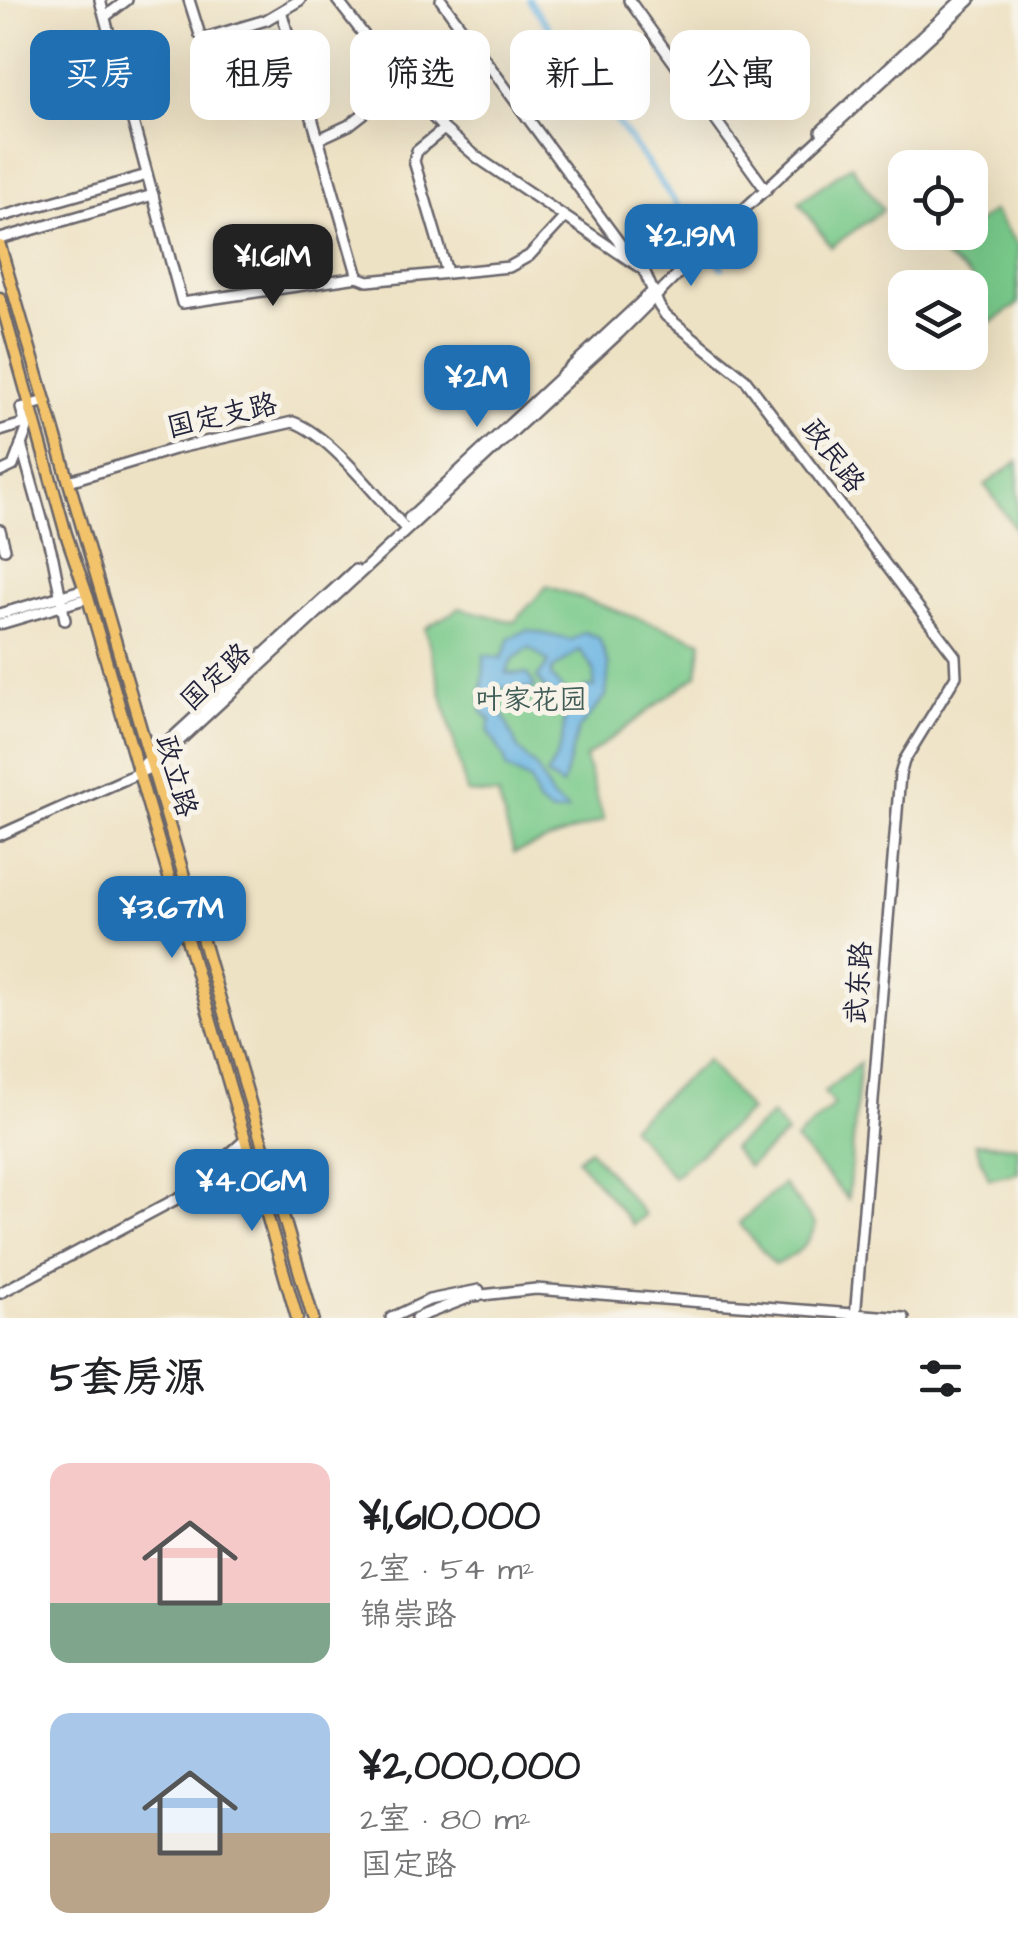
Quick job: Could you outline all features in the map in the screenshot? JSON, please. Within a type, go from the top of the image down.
[{"type":"main road","name":"政立路","points":[[0,242],[313,1318]]},
{"type":"main road","name":"政立路","points":[[0,298],[30,406],[29,422],[87,593],[298,1318]]},
{"type":"street","points":[[100,0],[182,303],[358,276],[368,281],[500,269],[519,263],[564,218]]},
{"type":"street","points":[[106,16],[128,0]]},
{"type":"street","points":[[188,0],[200,35],[205,38],[282,14],[300,0]]},
{"type":"street","points":[[337,0],[360,30]]},
{"type":"street","points":[[441,0],[463,30]]},
{"type":"street","points":[[629,0],[764,188]]},
{"type":"street","name":"国定路","points":[[138,772],[655,294],[962,0]]},
{"type":"street","name":"国定路","points":[[764,188],[970,0]]},
{"type":"street","points":[[282,14],[358,276]]},
{"type":"street","points":[[490,68],[634,262]]},
{"type":"street","points":[[319,139],[357,120]]},
{"type":"street","points":[[436,120],[478,158],[634,262]]},
{"type":"street","points":[[444,129],[417,150],[414,161],[447,272]]},
{"type":"street","points":[[0,216],[147,175]]},
{"type":"street","points":[[0,242],[153,195]]},
{"type":"street","name":"政民路","points":[[634,262],[647,274],[666,316],[745,380],[767,406],[949,646],[957,667]]},
{"type":"street","points":[[30,406],[46,401]]},
{"type":"street","points":[[0,431],[29,422]]},
{"type":"street","points":[[0,472],[13,466],[29,422]]},
{"type":"street","name":"国定支路","points":[[68,481],[174,449],[293,422],[307,427],[329,446],[404,527]]},
{"type":"street","points":[[21,444],[54,558],[66,620]]},
{"type":"street","points":[[0,530],[5,549]]},
{"type":"street","points":[[0,624],[87,593]]},
{"type":"street","points":[[0,614],[62,601]]},
{"type":"street","name":"武东路","points":[[856,1316],[900,775],[949,689],[957,667]]},
{"type":"street","points":[[0,835],[138,772]]},
{"type":"street","points":[[0,1293],[182,1196],[245,1140]]},
{"type":"street","points":[[392,1318],[429,1300],[514,1286],[904,1318]]},
{"type":"street","points":[[416,1318],[474,1296],[536,1289]]},
{"type":"green space","points":[[851,165],[883,210],[831,247],[799,202]]},
{"type":"green space","points":[[993,211],[1018,246],[1018,304],[991,323],[988,270],[960,270],[939,251],[988,250],[988,215]]},
{"type":"green space","points":[[1018,461],[1018,532],[985,485]]},
{"type":"green space","name":"叶家花园","points":[[547,586],[702,641],[697,675],[585,758],[604,820],[514,853],[498,795],[467,793],[425,628],[460,608],[514,622]]},
{"type":"green space","points":[[707,1060],[750,1111],[673,1177],[630,1126]]},
{"type":"green space","points":[[860,1063],[848,1199],[795,1140],[834,1105],[824,1092]]},
{"type":"green space","points":[[772,1115],[787,1133],[748,1167],[732,1148]]},
{"type":"green space","points":[[975,1143],[1018,1146],[1018,1173],[989,1179]]},
{"type":"green space","points":[[589,1149],[645,1215],[633,1225],[577,1159]]},
{"type":"green space","points":[[783,1184],[816,1225],[800,1250],[774,1265],[739,1223]]},
{"type":"water","points":[[527,630],[571,640],[585,632],[599,638],[609,666],[606,696],[578,730],[562,786],[546,775],[562,740],[564,721],[564,701],[547,691],[537,678],[549,662],[529,648],[513,659],[506,673],[527,674],[535,686],[500,688],[494,694],[518,749],[537,769],[553,799],[569,811],[551,813],[538,803],[530,781],[506,768],[488,730],[491,720],[482,712],[484,655],[502,658],[510,638]],"holes":[[[580,650],[594,670],[594,687],[584,688],[573,702],[551,676],[552,670]]]},
{"type":"waterway","points":[[529,0],[722,267]]}]
